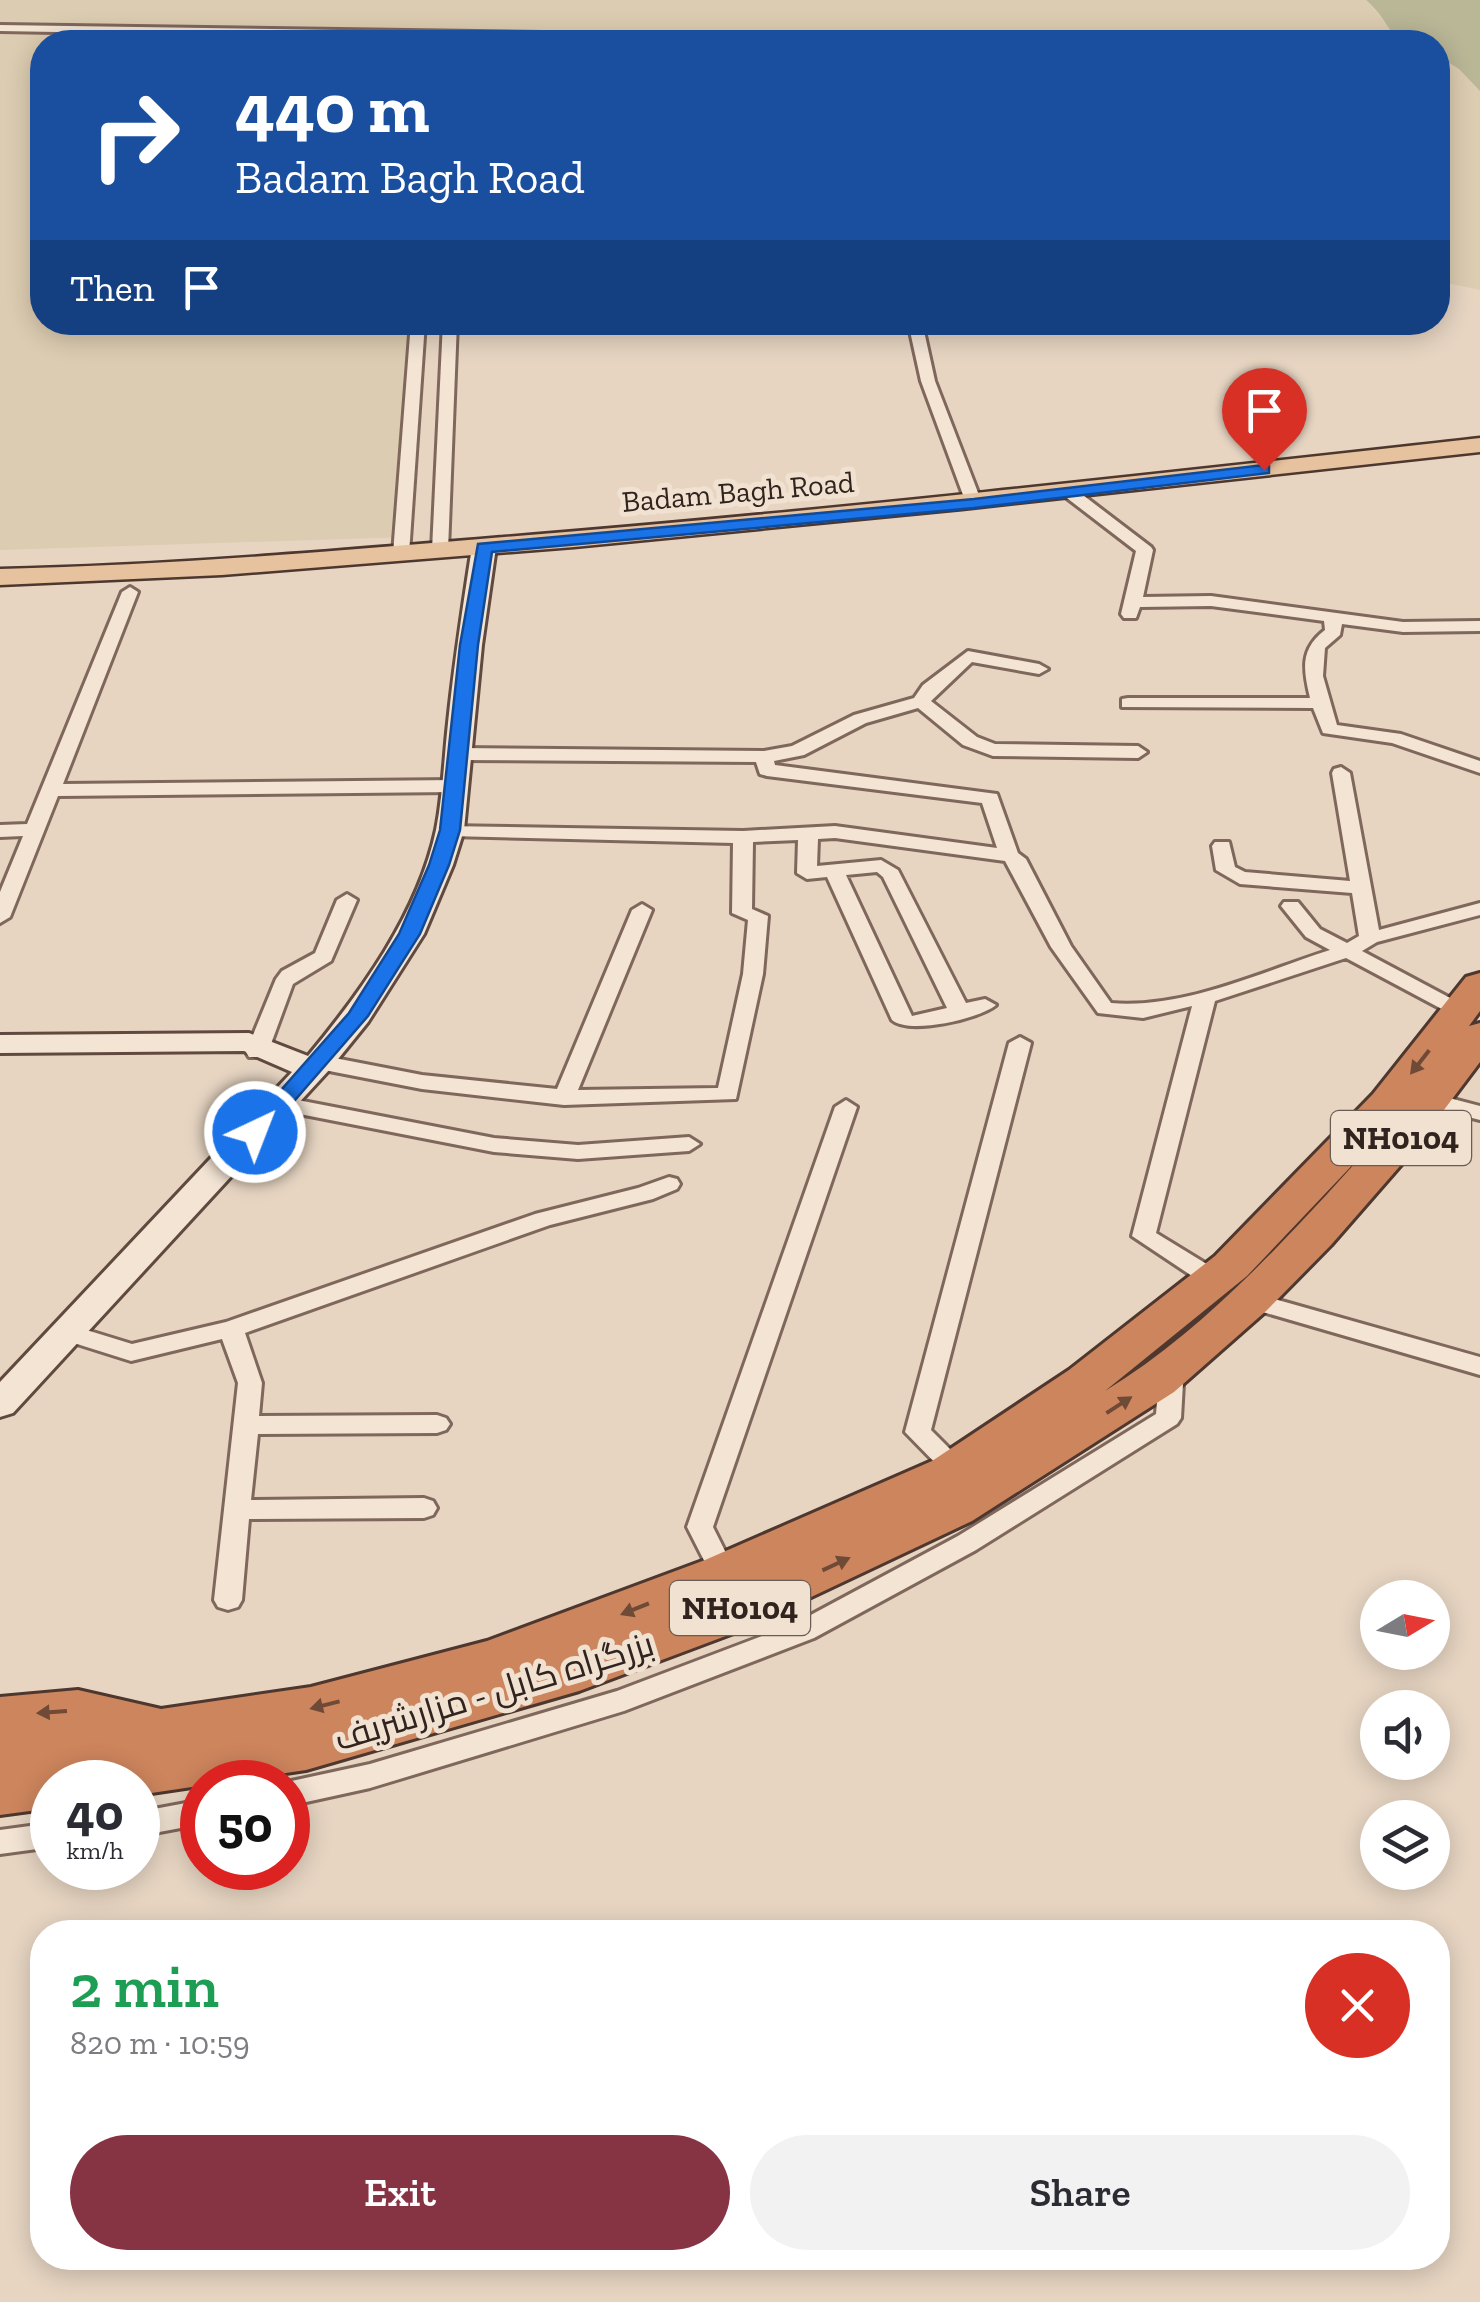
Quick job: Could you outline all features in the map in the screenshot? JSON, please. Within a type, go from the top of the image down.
[{"type":"highway","name":"بزرگراه کابل - مزارشریف","points":[[0,1754],[311,1708],[496,1659],[723,1573],[956,1468],[1315,1235],[1430,1100],[1474,1026]]},
{"type":"highway","name":"بزرگراه کابل - مزارشریف","points":[[160,1770],[306,1749],[560,1677],[721,1618],[955,1508],[1156,1381],[1388,1104],[1474,1026]]},
{"type":"highway","points":[[0,1718],[78,1711],[173,1731]]},
{"type":"highway","points":[[0,1793],[30,1789]]},
{"type":"main road","name":"Badam Bagh Road","points":[[0,577],[401,554],[974,504],[1480,445]]},
{"type":"main road","points":[[0,1376],[280,1090],[288,1057],[347,1005],[414,888],[437,830],[458,754],[469,645],[462,549]]},
{"type":"main road","points":[[0,1054],[288,1057],[357,1016],[409,934],[450,830],[448,786],[462,549]]},
{"type":"main road","points":[[0,1044],[288,1057]]},
{"type":"main road","points":[[0,1404],[282,1104],[288,1057]]},
{"type":"street","points":[[0,28],[88,30]]},
{"type":"street","points":[[401,554],[417,335]]},
{"type":"street","points":[[451,335],[462,549]]},
{"type":"street","points":[[918,335],[928,381],[974,504]]},
{"type":"street","points":[[1069,492],[1145,550],[1131,610],[1211,601],[1403,627],[1480,626]]},
{"type":"street","points":[[0,918],[130,592]]},
{"type":"street","points":[[1332,615],[1334,631],[1316,644],[1314,653],[1319,703],[1329,730],[1394,738],[1480,767]]},
{"type":"street","points":[[921,702],[924,693],[960,670],[968,656],[1039,668]]},
{"type":"street","points":[[458,754],[764,758],[797,751],[860,718],[921,702]]},
{"type":"street","points":[[921,702],[970,742],[993,750],[1138,752]]},
{"type":"street","points":[[1128,703],[1319,703]]},
{"type":"street","points":[[764,758],[767,770],[990,798],[1009,856]]},
{"type":"street","points":[[1341,773],[1370,938]]},
{"type":"street","points":[[49,790],[448,786]]},
{"type":"street","points":[[0,830],[34,830]]},
{"type":"street","points":[[450,830],[742,837],[835,832],[1009,856],[1016,858],[1061,947],[1105,1009],[1143,1012],[1205,997],[1345,952],[1370,938],[1480,909]]},
{"type":"street","points":[[808,834],[807,873],[881,866],[891,874],[960,1013]]},
{"type":"street","points":[[348,900],[324,957],[288,975],[283,983],[288,1057],[407,1082],[564,1098],[634,1101],[728,1094],[753,974],[758,916],[742,913],[742,837]]},
{"type":"street","points":[[1222,846],[1226,870],[1240,878],[1363,888]]},
{"type":"street","points":[[835,872],[903,1020],[912,1023],[985,1005]]},
{"type":"street","points":[[1291,906],[1313,933],[1474,1026]]},
{"type":"street","points":[[564,1098],[642,910]]},
{"type":"street","points":[[1205,997],[1144,1236],[1232,1290],[1480,1366]]},
{"type":"street","points":[[956,1468],[918,1432],[1020,1043]]},
{"type":"street","points":[[1430,1100],[1480,1113]]},
{"type":"street","points":[[282,1104],[494,1145],[578,1152],[689,1144]]},
{"type":"street","points":[[723,1573],[700,1527],[846,1106]]},
{"type":"street","points":[[67,1332],[131,1353],[231,1329],[544,1220],[669,1184]]},
{"type":"street","points":[[228,1600],[250,1382],[231,1329]]},
{"type":"street","points":[[310,1789],[370,1776],[624,1700],[804,1631],[967,1543],[1168,1418],[1172,1366]]},
{"type":"street","points":[[246,1425],[436,1424]]},
{"type":"street","points":[[238,1510],[424,1508]]},
{"type":"street","points":[[0,1842],[30,1838]]},
{"type":"shaded area","points":[[0,0],[1366,0],[1392,30],[114,30],[0,28]]},
{"type":"shaded area","points":[[1366,0],[1480,0],[1480,91],[1450,63],[1450,30],[1391,30]]},
{"type":"shaded area","points":[[0,32],[30,32],[30,335],[417,335],[407,537],[0,550]]},
{"type":"shaded area","points":[[1450,63],[1480,91],[1480,290],[1450,284]]},
{"type":"route","points":[[255,1132],[357,1016],[409,934],[439,865],[450,830],[469,645],[484,547],[974,504],[1264,470]]}]
